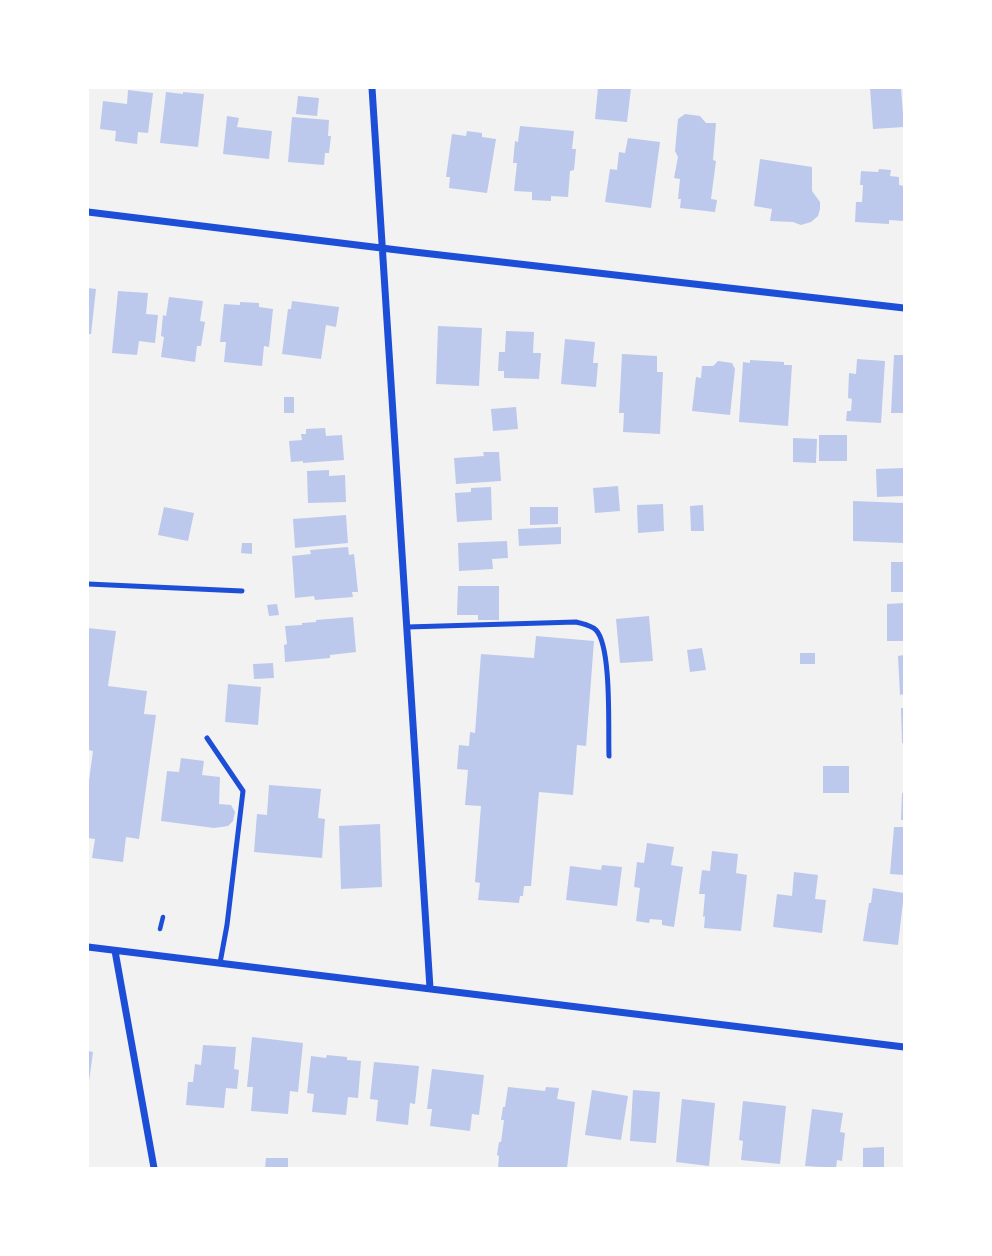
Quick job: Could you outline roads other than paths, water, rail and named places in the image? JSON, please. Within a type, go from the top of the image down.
[{"type":"street","points":[[372,88],[430,988]]},
{"type":"street","points":[[88,212],[905,307]]},
{"type":"street","points":[[88,947],[905,1046]]},
{"type":"street","points":[[115,951],[154,1168]]},
{"type":"lane","points":[[88,584],[242,591]]},
{"type":"lane","points":[[407,627],[576,622],[594,628],[601,637],[606,660],[609,756]]},
{"type":"lane","points":[[207,738],[243,791],[219,963]]}]
